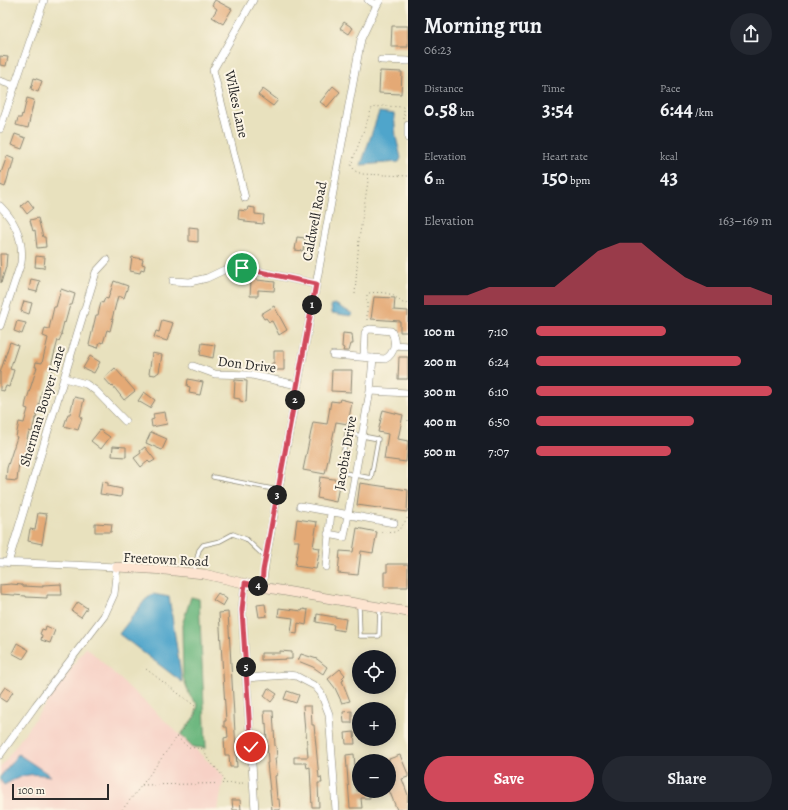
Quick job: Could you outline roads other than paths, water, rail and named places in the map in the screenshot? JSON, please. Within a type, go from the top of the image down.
[{"type":"street","points":[[0,129],[44,0]]},
{"type":"street","name":"Wilkes Lane","points":[[245,198],[213,70],[253,0]]},
{"type":"street","points":[[368,0],[379,2]]},
{"type":"street","name":"Caldwell Road","points":[[262,587],[278,490],[361,40],[379,2]]},
{"type":"street","points":[[381,60],[408,60]]},
{"type":"street","points":[[0,81],[15,86]]},
{"type":"street","points":[[408,125],[408,138]]},
{"type":"street","points":[[0,206],[16,227],[22,244],[23,254],[18,274],[0,326]]},
{"type":"street","name":"Sherman Bouyer Lane","points":[[8,563],[96,272],[107,260]]},
{"type":"street","points":[[173,281],[190,282],[207,278],[224,270],[242,268],[316,284]]},
{"type":"street","points":[[333,355],[385,359],[390,356],[394,345],[394,338],[391,331],[367,330],[365,333],[364,357]]},
{"type":"street","points":[[394,345],[408,346]]},
{"type":"street","name":"Jacobia Drive","points":[[328,534],[344,537],[370,391],[373,358]]},
{"type":"street","name":"Don Drive","points":[[193,366],[215,374],[248,375],[298,385]]},
{"type":"street","points":[[64,378],[86,384],[96,391],[125,422]]},
{"type":"street","points":[[370,391],[408,393]]},
{"type":"street","points":[[300,506],[394,523]]},
{"type":"street","points":[[326,567],[331,512]]},
{"type":"street","points":[[0,562],[117,567]]},
{"type":"street","name":"Freetown Road","points":[[0,755],[36,704],[104,616],[114,594],[117,567],[193,572],[262,587],[408,611]]},
{"type":"street","points":[[245,583],[242,610],[255,810]]},
{"type":"street","points":[[246,678],[283,675],[296,676],[315,686],[320,693],[329,714],[336,810]]},
{"type":"lane","points":[[347,433],[361,436],[378,439],[371,478],[340,472],[347,433]]},
{"type":"lane","points":[[213,477],[278,490]]},
{"type":"lane","points":[[193,572],[199,550],[202,545],[220,541],[234,534],[246,539],[266,558]]},
{"type":"lane","points":[[360,604],[360,636],[379,636],[380,607]]},
{"type":"water","points":[[379,112],[394,114],[396,137],[401,158],[399,162],[361,165]]},
{"type":"water","points":[[335,304],[353,314],[351,316],[332,313],[331,305]]},
{"type":"water","points":[[153,594],[169,597],[182,682],[119,634],[145,600]]},
{"type":"water","points":[[18,754],[51,776],[27,775],[4,785],[0,780],[0,777]]}]
